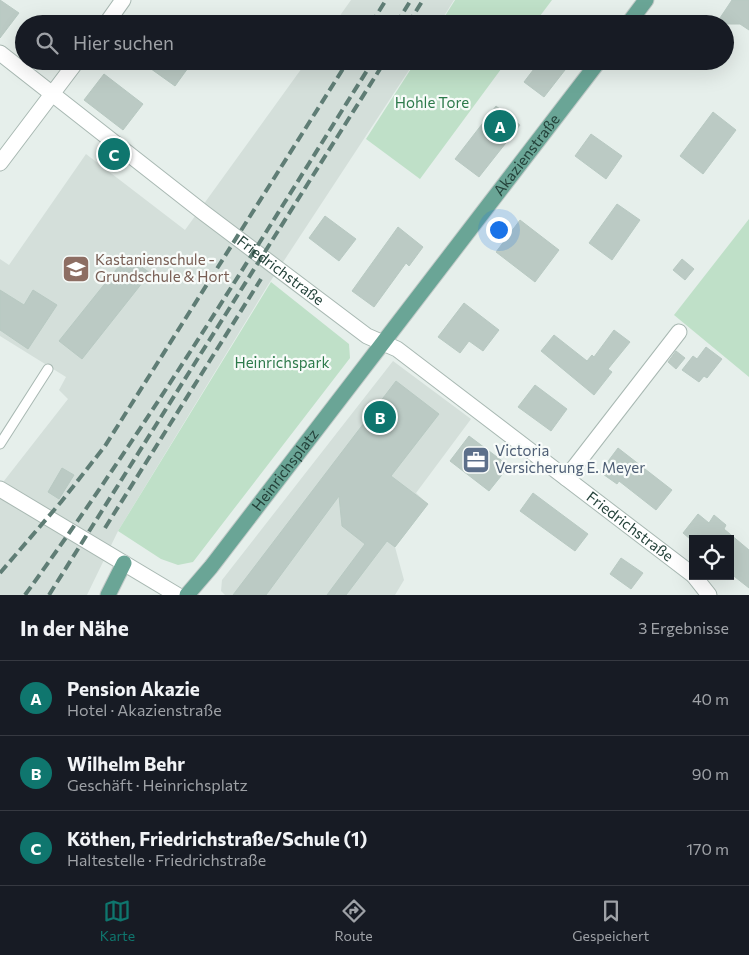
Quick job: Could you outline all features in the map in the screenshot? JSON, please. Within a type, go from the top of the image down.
[{"type":"main road","points":[[635,15],[646,0]]},
{"type":"main road","name":"Akazienstraße","points":[[382,343],[592,70]]},
{"type":"main road","name":"Heinrichsplatz","points":[[187,595],[211,567],[382,343]]},
{"type":"main road","points":[[108,595],[124,563]]},
{"type":"street","points":[[112,15],[123,0]]},
{"type":"street","name":"Friedrichstraße","points":[[0,53],[15,65]]},
{"type":"street","name":"Friedrichstraße","points":[[21,70],[204,213],[367,336],[397,350],[689,573]]},
{"type":"street","points":[[0,163],[70,70]]},
{"type":"street","points":[[566,478],[679,332]]},
{"type":"street","points":[[0,489],[177,595]]},
{"type":"street","name":"Friedrichstraße","points":[[696,580],[709,595]]},
{"type":"lane","points":[[0,444],[48,369]]},
{"type":"shaded area","points":[[351,0],[454,0],[445,15],[340,15]]},
{"type":"shaded area","points":[[301,70],[409,70],[268,285],[118,531],[87,595],[0,595],[0,486],[68,399],[59,390],[66,377],[0,336],[0,259],[9,265],[86,154],[185,230]]},
{"type":"shaded area","points":[[393,361],[471,419],[416,493],[428,504],[395,547],[404,580],[395,595],[225,595],[221,591],[222,580]]},
{"type":"green space","points":[[455,0],[552,0],[541,15],[446,15]]},
{"type":"green space","name":"Hohle Tore","points":[[410,70],[500,70],[420,179],[366,139]]},
{"type":"green space","points":[[749,219],[749,377],[674,315]]},
{"type":"green space","name":"Heinrichspark","points":[[271,282],[349,344],[350,358],[193,562],[178,565],[161,559],[118,531]]},
{"type":"building","points":[[0,0],[19,13],[15,15],[15,18],[0,38]]},
{"type":"building","points":[[732,0],[749,0],[749,30],[740,24],[734,24],[734,15],[722,15]]},
{"type":"building","points":[[153,70],[187,70],[175,86]]},
{"type":"building","points":[[533,70],[565,70],[544,97],[524,82]]},
{"type":"building","points":[[104,74],[143,104],[123,130],[84,100]]},
{"type":"building","points":[[496,106],[520,125],[479,177],[455,159]]},
{"type":"building","points":[[713,112],[736,130],[703,174],[680,156]]},
{"type":"building","points":[[591,134],[622,156],[606,179],[575,156]]},
{"type":"building","points":[[617,204],[640,220],[612,260],[589,243]]},
{"type":"building","points":[[325,216],[356,239],[339,261],[309,238]]},
{"type":"building","points":[[520,220],[559,250],[535,282],[496,252]]},
{"type":"building","points":[[398,227],[423,247],[409,266],[406,263],[374,307],[352,291]]},
{"type":"building","points":[[127,256],[150,273],[82,359],[59,341]]},
{"type":"building","points":[[682,259],[694,269],[685,280],[673,270]]},
{"type":"building","points":[[0,290],[24,305],[33,290],[57,305],[28,349],[0,330]]},
{"type":"building","points":[[464,303],[499,330],[483,351],[469,341],[460,353],[438,337]]},
{"type":"building","points":[[614,330],[630,342],[608,369],[612,372],[594,395],[541,351],[554,335],[587,361],[592,355],[594,357]]},
{"type":"building","points":[[706,347],[722,359],[707,378],[704,376],[699,382],[682,370],[693,356],[697,359]]},
{"type":"building","points":[[676,351],[685,358],[676,369],[668,362]]},
{"type":"building","points":[[396,381],[439,414],[391,476],[428,504],[395,547],[387,541],[346,595],[327,595],[365,544],[342,526],[339,496],[266,595],[233,595]]},
{"type":"building","points":[[535,385],[567,409],[551,431],[518,407]]},
{"type":"building","points":[[469,436],[509,466],[489,491],[450,461]]},
{"type":"building","points":[[618,448],[672,490],[656,510],[619,481],[617,484],[600,472]]},
{"type":"building","points":[[62,468],[74,475],[59,499],[48,492]]},
{"type":"building","points":[[533,493],[588,534],[575,551],[520,511]]},
{"type":"building","points":[[698,514],[709,523],[714,515],[726,525],[724,529],[731,535],[689,535],[689,538],[683,533]]},
{"type":"building","points":[[734,537],[749,550],[749,588],[734,576]]},
{"type":"building","points":[[621,558],[643,573],[631,589],[610,574]]},
{"type":"railway","points":[[377,15],[386,0]]},
{"type":"railway","points":[[402,15],[411,0]]},
{"type":"railway","points":[[414,15],[423,0]]},
{"type":"railway","points":[[0,573],[61,502],[105,446],[342,70]]},
{"type":"railway","points":[[25,595],[160,398],[367,70]]},
{"type":"railway","points":[[49,595],[379,70]]},
{"type":"railway","points":[[105,528],[261,279]]},
{"type":"place","name":"Pension Akazie","points":[[500,126]]},
{"type":"place","name":"Köthen, Friedrichstraße/Schule (1)","points":[[114,154]]},
{"type":"place","name":"Kastanienschule - Grundschule & Hort","points":[[76,269]]},
{"type":"place","name":"Wilhelm Behr","points":[[380,417]]},
{"type":"place","name":"Victoria Versicherung E. Meyer","points":[[476,460]]}]
